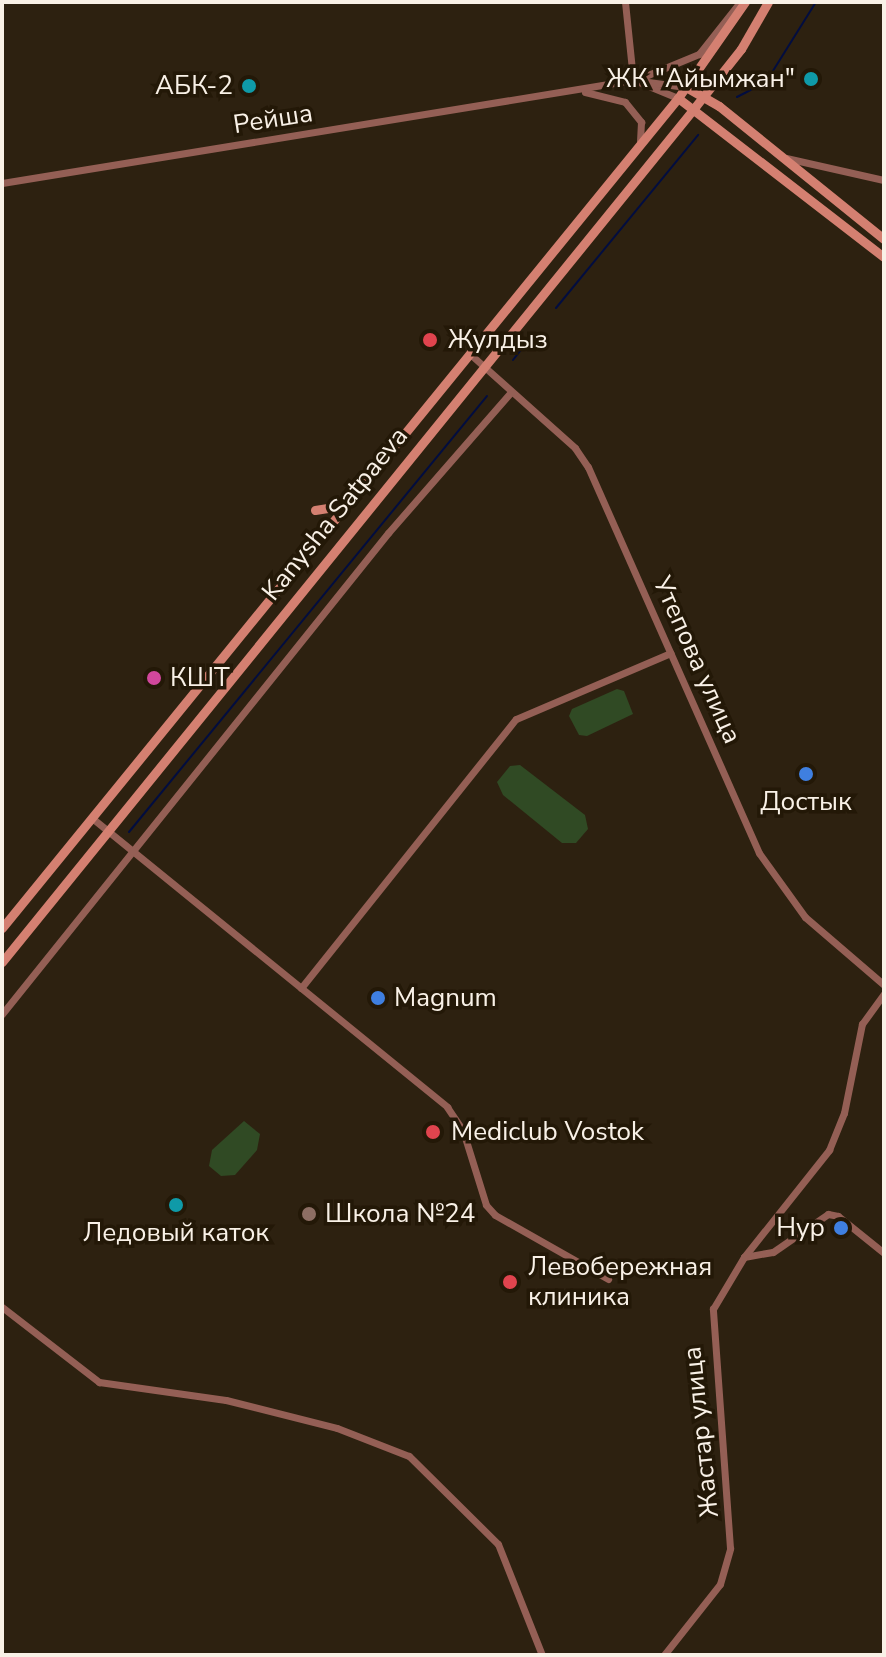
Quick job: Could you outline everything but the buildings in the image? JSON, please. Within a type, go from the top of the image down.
[{"type":"main road","name":"Kanysha Satpaeva","points":[[2,928],[678,98],[742,2]]},
{"type":"main road","name":"Kanysha Satpaeva","points":[[2,962],[695,107],[741,49],[768,2]]},
{"type":"main road","points":[[686,87],[704,95],[884,239]]},
{"type":"main road","points":[[678,98],[695,107],[884,257]]},
{"type":"main road","points":[[315,510],[347,505]]},
{"type":"street","points":[[625,2],[633,80]]},
{"type":"street","points":[[633,80],[684,64],[699,54],[742,2]]},
{"type":"street","points":[[633,80],[686,87]]},
{"type":"street","points":[[633,80],[678,98]]},
{"type":"street","name":"Рейша","points":[[2,183],[633,80]]},
{"type":"street","points":[[575,90],[625,102],[641,122],[640,144]]},
{"type":"street","points":[[786,158],[884,180]]},
{"type":"street","name":"Утепова улица","points":[[470,354],[575,448],[588,467],[757,849],[783,892],[884,985]]},
{"type":"street","points":[[2,1014],[135,855],[348,583],[511,392]]},
{"type":"street","points":[[301,988],[516,719],[671,653]]},
{"type":"street","points":[[92,818],[447,1107],[463,1131],[486,1205],[495,1215],[608,1279]]},
{"type":"street","name":"Жастар улица","points":[[664,1655],[716,1591],[727,1564],[731,1522],[711,1336],[713,1309],[744,1257],[838,1133],[862,1024],[884,994]]},
{"type":"street","points":[[744,1257],[773,1252],[828,1214],[838,1216],[884,1253]]},
{"type":"street","points":[[2,1307],[99,1382],[226,1400],[337,1428],[409,1456],[498,1544],[508,1580],[542,1655]]},
{"type":"green space","points":[[617,689],[624,691],[633,714],[587,736],[579,735],[569,716],[572,709]]},
{"type":"green space","points":[[520,765],[585,815],[588,829],[576,843],[562,843],[503,795],[497,782],[510,766]]},
{"type":"green space","points":[[244,1121],[260,1134],[257,1150],[235,1175],[221,1176],[209,1166],[212,1150]]},
{"type":"waterway","points":[[737,97],[766,82],[816,2]]},
{"type":"waterway","points":[[556,308],[698,135]]},
{"type":"waterway","points":[[513,360],[528,341]]},
{"type":"waterway","points":[[129,832],[487,396]]},
{"type":"place","name":"ЖК \"Айымжан\"","points":[[811,79]]},
{"type":"place","name":"АБК-2","points":[[249,86]]},
{"type":"place","name":"Жулдыз","points":[[430,340]]},
{"type":"place","name":"КШТ","points":[[154,678]]},
{"type":"place","name":"Достык","points":[[806,774]]},
{"type":"place","name":"Magnum","points":[[378,998]]},
{"type":"place","name":"Mediclub Vostok","points":[[433,1132]]},
{"type":"place","name":"Ледовый каток","points":[[176,1205]]},
{"type":"place","name":"Школа №24","points":[[309,1214]]},
{"type":"place","name":"Нур","points":[[841,1228]]},
{"type":"place","name":"Левобережная клиника","points":[[510,1282]]}]
